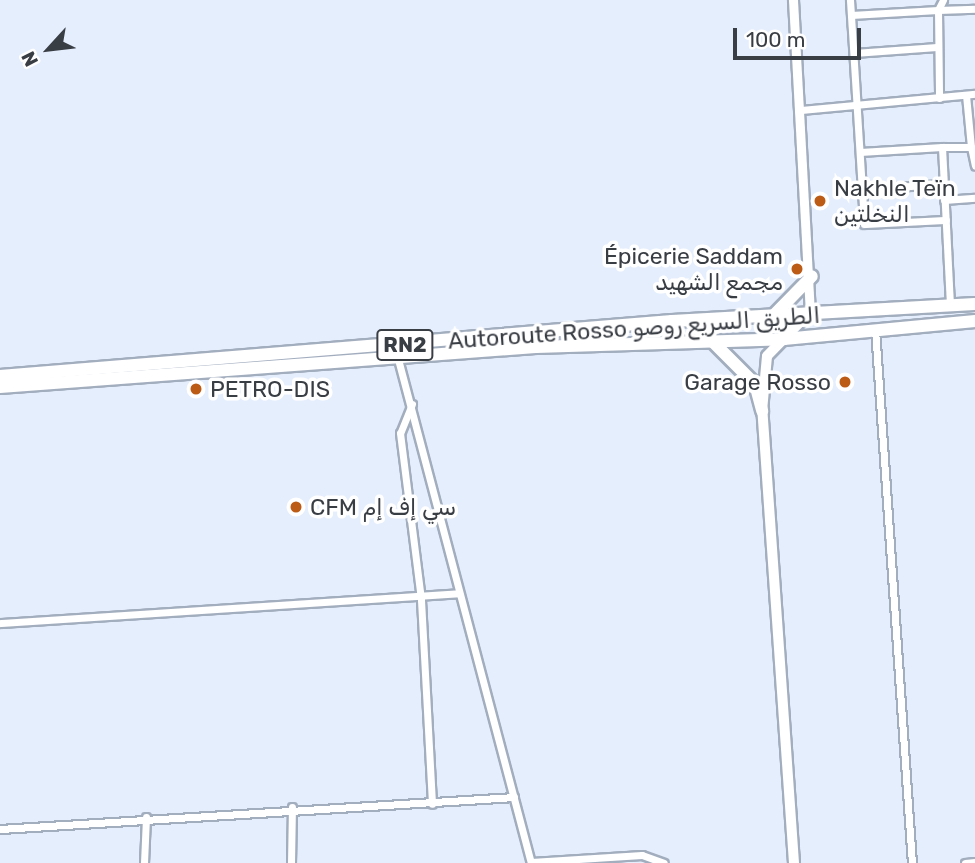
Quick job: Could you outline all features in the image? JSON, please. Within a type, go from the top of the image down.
[{"type":"highway","points":[[774,315],[812,276]]},
{"type":"highway","name":"Autoroute Rosso الطريق السريع روصو","points":[[0,376],[810,312],[975,304]]},
{"type":"highway","name":"Autoroute Rosso الطريق السريع روصو","points":[[0,387],[398,359],[784,339],[875,327],[975,321]]},
{"type":"highway","points":[[713,342],[755,384],[762,411]]},
{"type":"main road","points":[[794,863],[762,411],[767,356],[810,312]]},
{"type":"street","points":[[793,0],[812,276],[810,312]]},
{"type":"street","points":[[849,0],[867,226],[946,220]]},
{"type":"street","points":[[939,98],[938,10],[943,0]]},
{"type":"street","points":[[851,15],[975,9]]},
{"type":"street","points":[[854,53],[937,47]]},
{"type":"street","points":[[801,110],[971,95],[971,147],[975,166]]},
{"type":"street","points":[[942,147],[950,306]]},
{"type":"street","points":[[860,152],[971,147]]},
{"type":"street","points":[[862,189],[943,184]]},
{"type":"street","points":[[944,200],[975,198]]},
{"type":"street","points":[[875,327],[912,863]]},
{"type":"street","points":[[398,359],[531,862],[642,855],[664,863]]},
{"type":"street","points":[[412,404],[400,433],[421,600],[432,804]]},
{"type":"street","points":[[0,623],[421,600],[459,593]]},
{"type":"street","points":[[0,829],[292,807],[432,804],[513,797]]},
{"type":"street","points":[[291,863],[292,807]]},
{"type":"street","points":[[144,863],[146,817]]},
{"type":"street","points":[[965,863],[975,862]]},
{"type":"place","name":"Nakhle Teïn النخلتين","points":[[820,201]]},
{"type":"place","name":"Épicerie Saddam مجمع الشهيد","points":[[797,269]]},
{"type":"place","name":"Garage Rosso","points":[[845,382]]},
{"type":"place","name":"PETRO-DIS","points":[[196,389]]},
{"type":"place","name":"CFM سي إف إم","points":[[296,507]]}]
